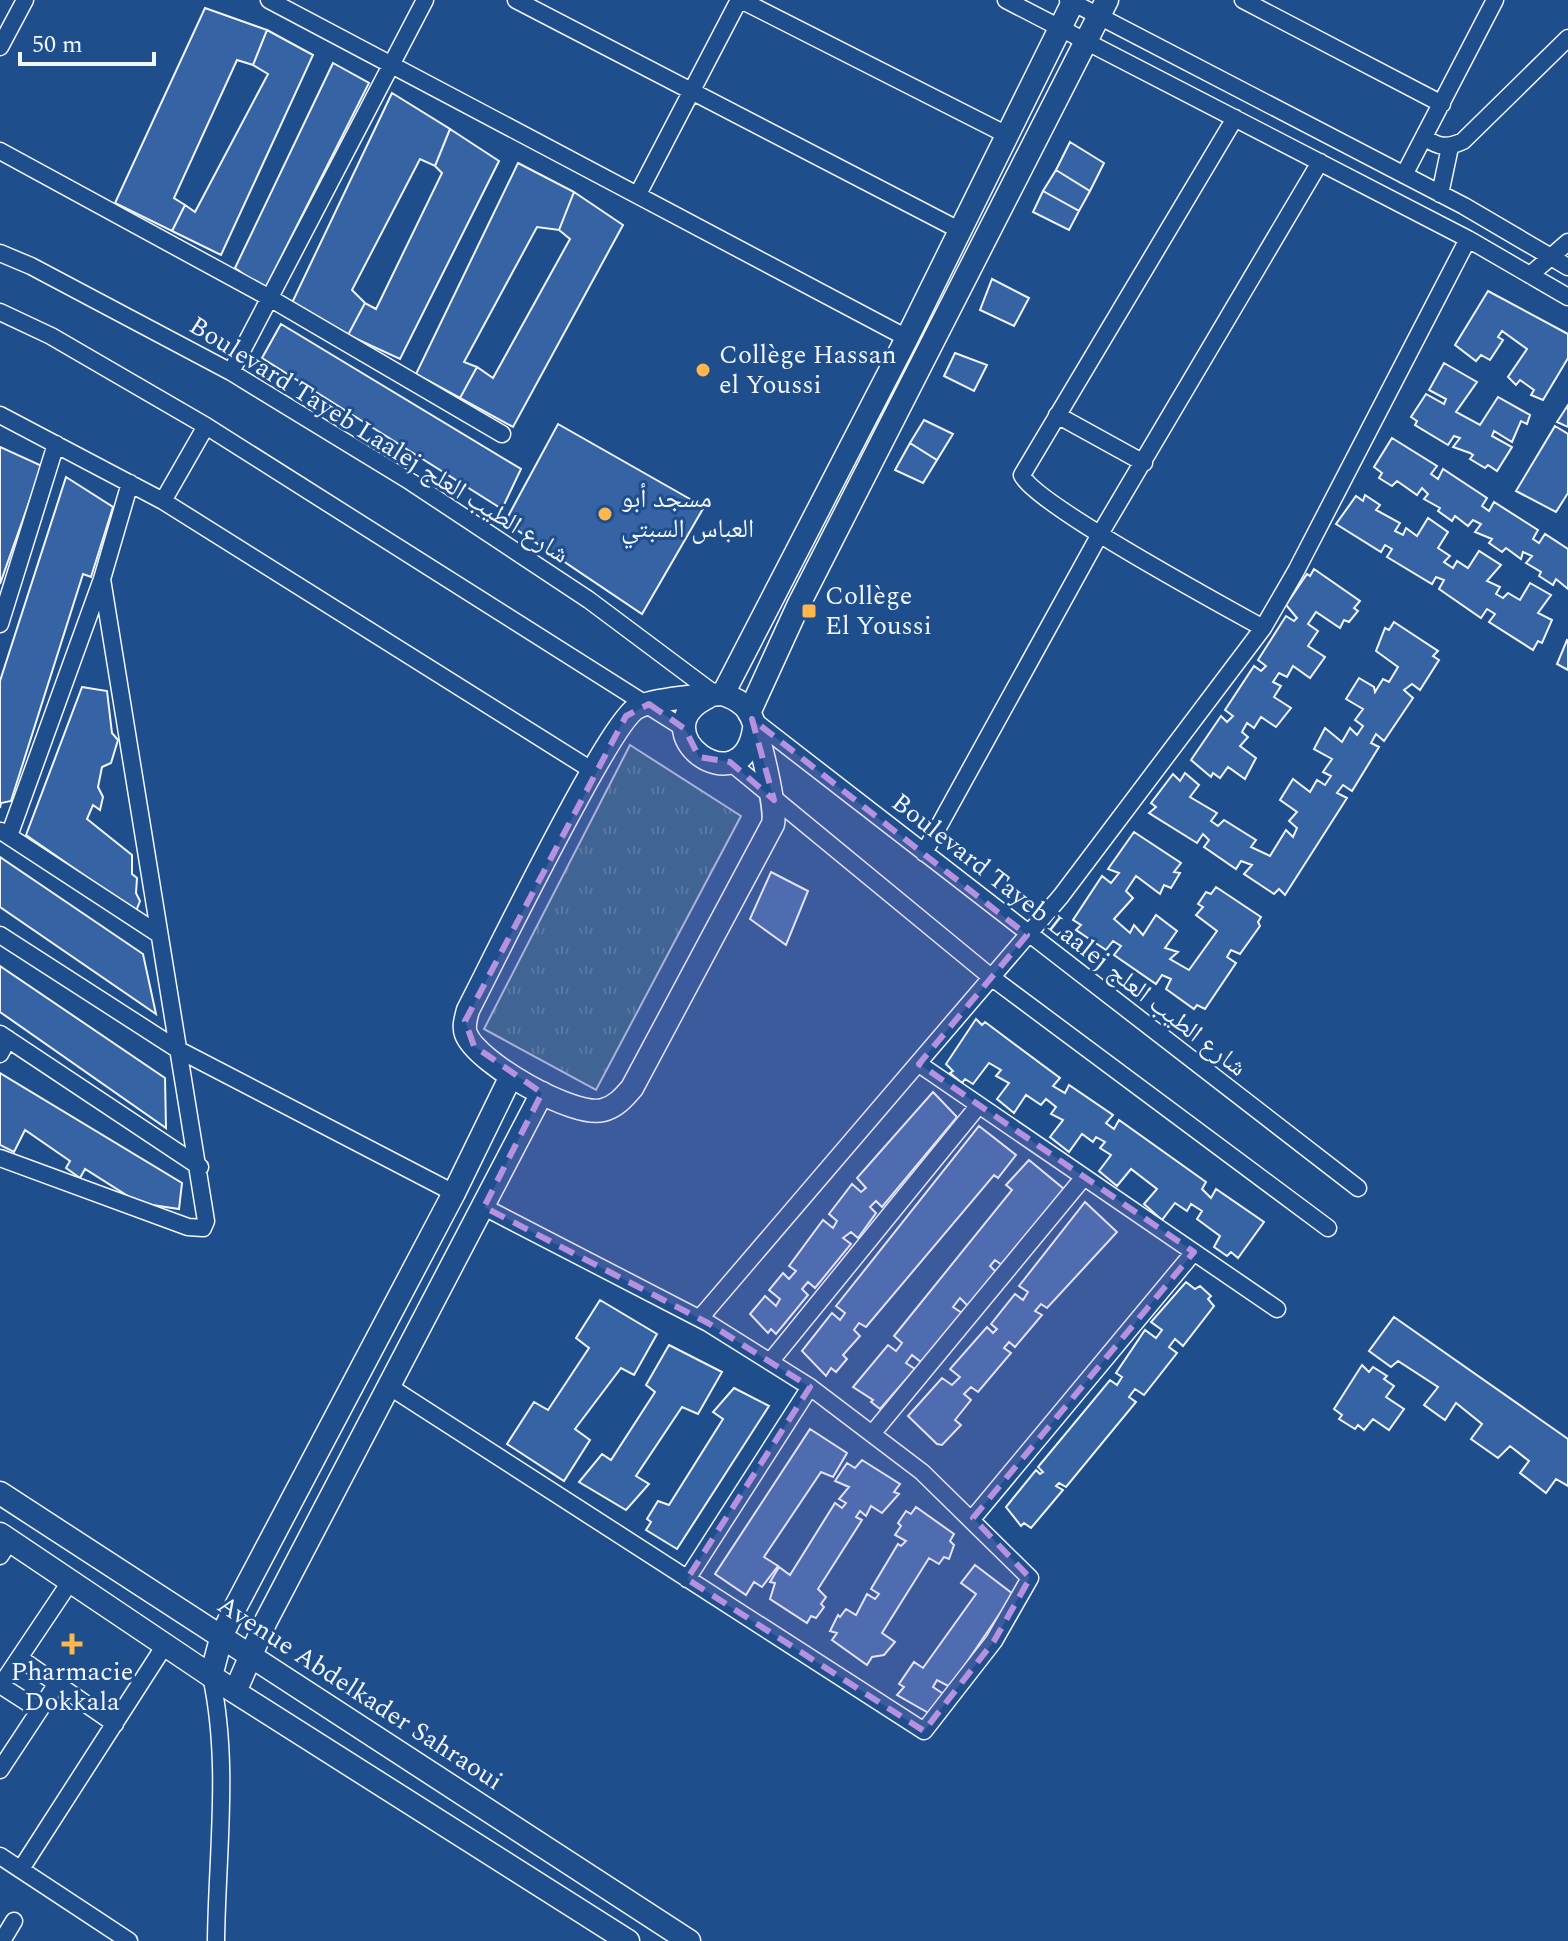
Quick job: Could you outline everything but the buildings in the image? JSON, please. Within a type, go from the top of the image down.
[{"type":"street","points":[[0,47],[25,0]]},
{"type":"street","points":[[269,0],[907,338]]},
{"type":"street","points":[[231,372],[425,0]]},
{"type":"street","points":[[516,0],[961,231]]},
{"type":"street","points":[[638,194],[740,0],[1009,136]]},
{"type":"street","points":[[1006,0],[1468,239],[1568,297]]},
{"type":"street","points":[[1243,0],[1442,104]]},
{"type":"street","points":[[1404,175],[1495,0]]},
{"type":"street","points":[[1103,8],[798,606],[752,720],[747,750],[730,762],[719,764],[699,757],[691,749],[685,729],[691,709],[716,695],[907,338],[1009,136],[1071,1],[1103,8],[1568,267]]},
{"type":"street","points":[[1425,137],[1433,144],[1450,147],[1463,141],[1568,38]]},
{"type":"street","points":[[1235,118],[1023,467],[1022,475],[1032,489],[1100,534],[1263,628]]},
{"type":"street","points":[[1440,194],[1450,147]]},
{"type":"street","points":[[0,151],[268,297],[502,434]]},
{"type":"street","points":[[924,853],[1100,534],[1320,162]]},
{"type":"street","points":[[700,1318],[919,1064],[1111,834],[1263,628],[1296,571],[1468,239]]},
{"type":"street","points":[[1530,275],[1568,242]]},
{"type":"street","name":"Boulevard Tayeb Laalej شارع الطيب العلج","points":[[0,253],[231,372],[411,482],[577,591],[716,695]]},
{"type":"street","points":[[0,312],[51,336],[206,426],[685,729]]},
{"type":"street","points":[[0,415],[163,501],[593,771]]},
{"type":"street","points":[[1057,415],[1144,463]]},
{"type":"street","points":[[163,501],[206,426]]},
{"type":"street","points":[[0,624],[56,444]]},
{"type":"street","points":[[130,483],[102,579],[5,833],[157,933]]},
{"type":"street","points":[[0,1158],[196,1228],[203,1228],[206,1221],[200,1167],[157,933],[102,579]]},
{"type":"street","points":[[716,695],[739,701],[752,720],[774,800],[773,824],[632,1088],[618,1103],[592,1111],[542,1093],[511,1076],[474,1046],[466,1034],[465,1021],[593,771],[626,716],[649,704],[716,695]]},
{"type":"street","name":"Boulevard Tayeb Laalej شارع الطيب العلج","points":[[752,720],[1358,1188]]},
{"type":"street","points":[[730,762],[991,977],[1328,1228]]},
{"type":"street","points":[[0,935],[177,1049],[454,1193]]},
{"type":"street","points":[[3,1042],[200,1167]]},
{"type":"street","points":[[919,1064],[1277,1309]]},
{"type":"street","points":[[216,1941],[221,1787],[219,1713],[211,1676],[222,1635],[454,1193],[511,1076]]},
{"type":"street","points":[[219,1713],[235,1692],[251,1653],[542,1093]]},
{"type":"street","points":[[770,1362],[979,1105]]},
{"type":"street","points":[[872,1434],[1084,1177]]},
{"type":"street","points":[[390,1387],[924,1731],[994,1641],[1030,1578],[973,1518],[922,1472],[810,1387],[700,1318],[484,1207]]},
{"type":"street","points":[[973,1518],[1194,1252]]},
{"type":"street","points":[[687,1579],[810,1387]]},
{"type":"street","name":"Avenue Abdelkader Sahraoui","points":[[0,1493],[251,1653],[689,1941]]},
{"type":"street","points":[[3,1544],[70,1582],[235,1692],[628,1941]]},
{"type":"street","points":[[39,1710],[1,1685],[70,1582]]},
{"type":"street","points":[[21,1869],[165,1645]]},
{"type":"street","points":[[21,1659],[115,1724]]},
{"type":"street","points":[[0,1770],[56,1685]]},
{"type":"street","points":[[0,1856],[129,1941]]},
{"type":"street","points":[[2,1941],[14,1921]]},
{"type":"highlighted area","points":[[649,704],[685,729],[699,757],[730,762],[774,800],[752,719],[1027,935],[919,1064],[1194,1252],[973,1518],[1030,1578],[994,1641],[924,1731],[687,1579],[810,1387],[708,1323],[484,1207],[542,1093],[474,1046],[465,1021],[626,716]]},
{"type":"green space","points":[[630,745],[741,816],[596,1090],[484,1029]]},
{"type":"place","name":"Collège Hassan el Youssi","points":[[703,370]]},
{"type":"place","name":"مسجد أبو العباس السبتي","points":[[605,514]]},
{"type":"place","name":"Collège El Youssi","points":[[809,611]]},
{"type":"place","name":"Pharmacie Dokkala","points":[[72,1644]]}]
